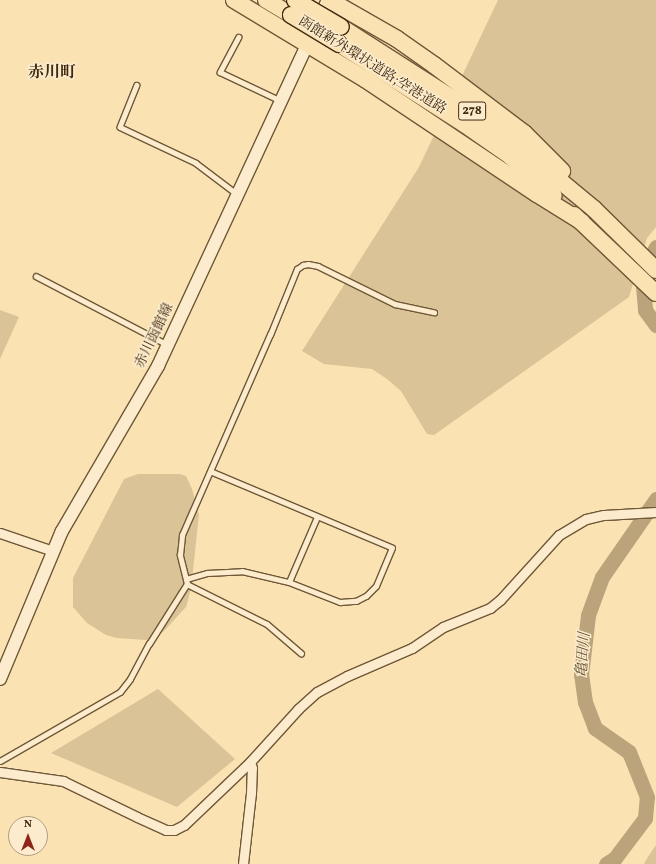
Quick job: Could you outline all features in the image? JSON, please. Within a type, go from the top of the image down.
[{"type":"highway","points":[[234,0],[308,43],[365,79],[530,190],[582,222]]},
{"type":"highway","name":"函館新外環状道路;空港道路","points":[[266,0],[293,5],[341,27],[469,109],[513,142],[594,209],[656,270]]},
{"type":"highway","points":[[328,0],[397,39],[524,133],[553,161],[594,209]]},
{"type":"highway","name":"函館新外環状道路;空港道路","points":[[293,5],[339,44],[464,124],[510,156],[656,293]]},
{"type":"main road","name":"赤川函館線","points":[[0,679],[53,551],[78,501],[127,422],[168,345],[328,0]]},
{"type":"street","points":[[0,772],[63,781],[166,830],[174,830],[184,825],[250,762],[298,709],[317,692],[347,676],[412,648],[444,627],[490,608],[500,600],[559,535],[586,519],[604,515],[656,512]]},
{"type":"street","points":[[0,533],[53,551]]},
{"type":"street","points":[[243,864],[251,793],[252,768],[250,762]]},
{"type":"lane","points":[[239,37],[220,72],[281,101]]},
{"type":"lane","points":[[137,85],[120,127],[196,163],[237,194]]},
{"type":"lane","points":[[301,653],[267,624],[187,582],[180,555],[182,535],[211,472],[297,269],[303,265],[318,266],[395,304],[434,312]]},
{"type":"lane","points":[[36,276],[168,345]]},
{"type":"lane","points":[[0,761],[120,692],[130,679],[149,644],[187,582],[207,573],[242,570],[289,582],[340,602],[356,601],[366,596],[376,586],[392,548],[211,472]]},
{"type":"lane","points":[[289,582],[317,516]]},
{"type":"shaded area","points":[[498,0],[656,0],[656,227],[647,238],[629,297],[434,435],[427,434],[401,391],[372,369],[324,364],[302,351],[419,167]]},
{"type":"shaded area","points":[[0,310],[19,317],[0,359]]},
{"type":"shaded area","points":[[138,474],[180,474],[186,476],[192,489],[199,515],[191,589],[186,607],[164,631],[154,638],[146,640],[117,638],[106,635],[87,623],[73,607],[73,578],[124,479]]},
{"type":"shaded area","points":[[158,689],[235,759],[177,807],[51,753]]},
{"type":"shaded area","points":[[656,845],[656,864],[644,864],[646,860]]},
{"type":"waterway","name":"亀田川","points":[[656,247],[646,267],[643,286],[645,310],[656,325]]},
{"type":"waterway","name":"亀田川","points":[[606,864],[615,858],[645,818],[647,797],[629,752],[595,728],[585,702],[581,675],[588,615],[602,577],[656,499]]},
{"type":"district","name":"赤川町","points":[[52,73]]}]
